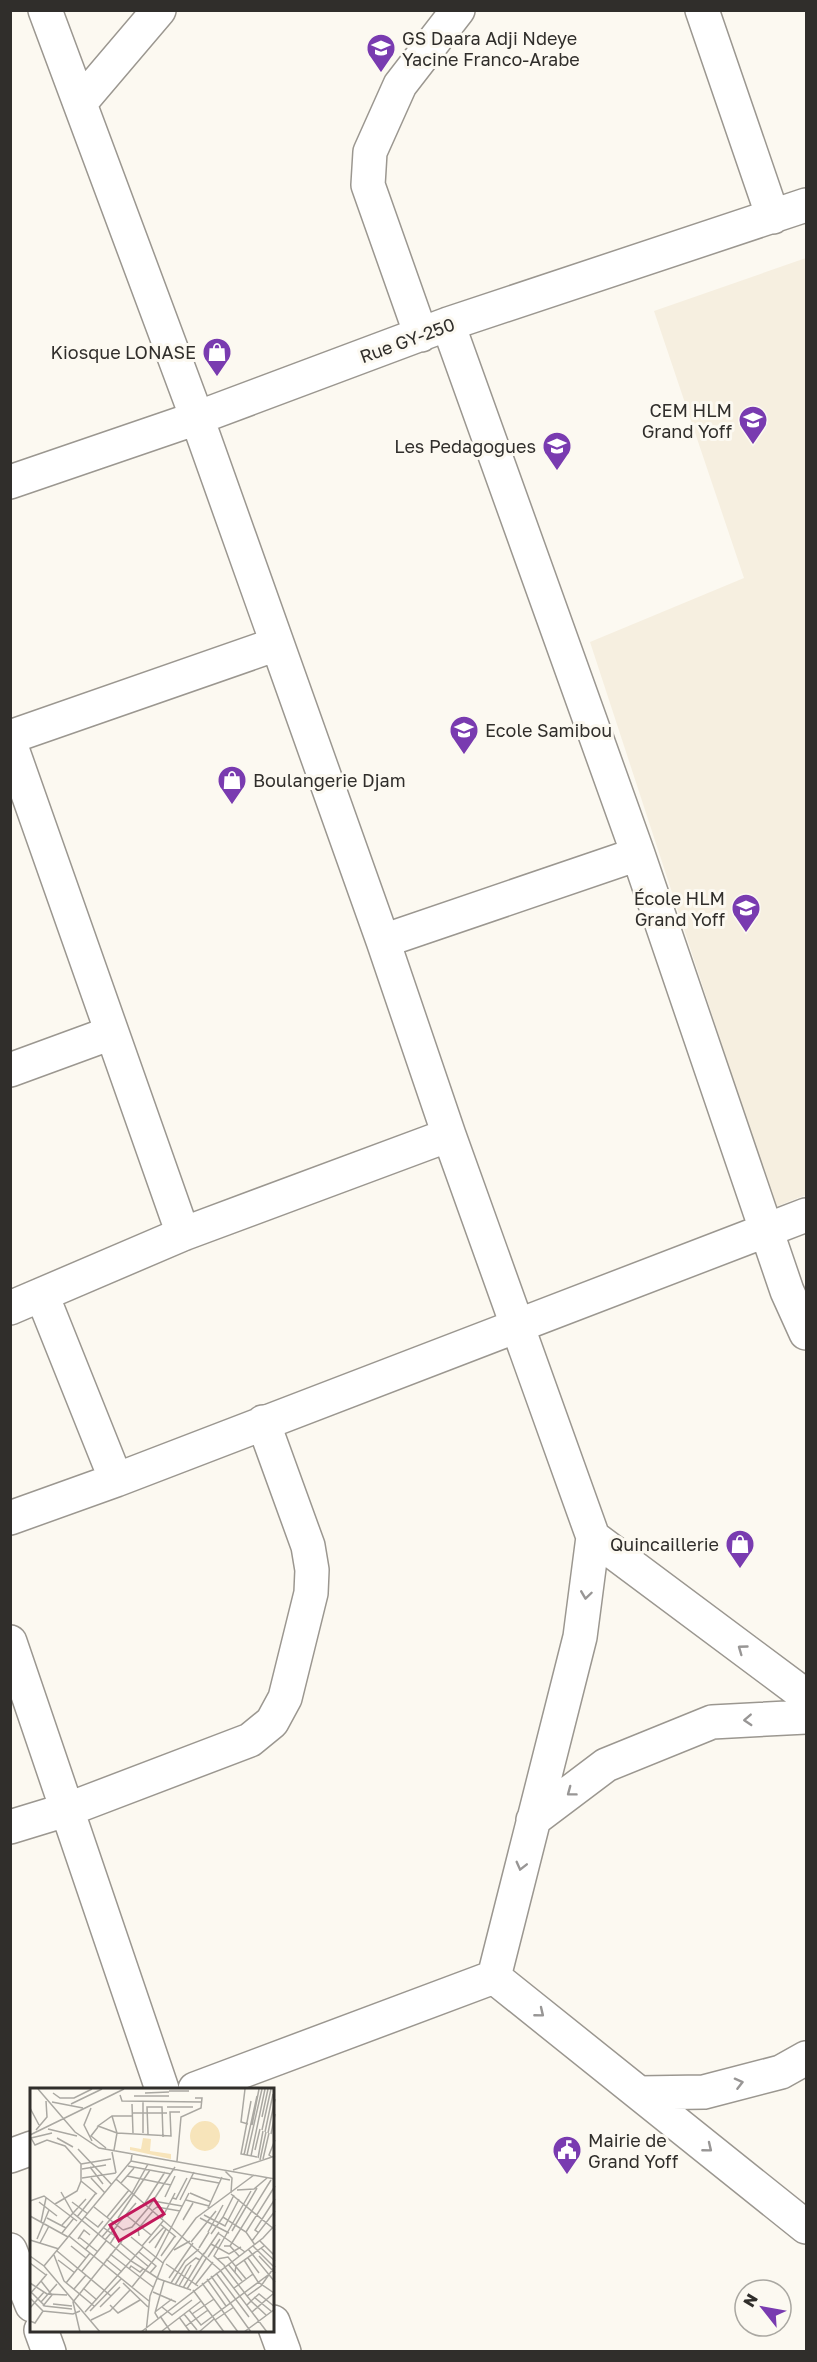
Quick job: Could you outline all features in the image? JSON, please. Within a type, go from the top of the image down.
[{"type":"street","points":[[45,10],[197,418],[382,941],[448,1135],[594,1537],[580,1636],[494,1977]]},
{"type":"street","points":[[80,103],[159,10]]},
{"type":"street","points":[[458,10],[400,85],[370,152],[368,184],[435,329],[638,854],[787,1291],[807,1333]]},
{"type":"street","points":[[702,10],[773,217]]},
{"type":"street","name":"Rue GY-250","points":[[10,482],[197,418],[435,329],[807,205]]},
{"type":"street","points":[[10,737],[278,644]]},
{"type":"street","points":[[10,743],[183,1234]]},
{"type":"street","points":[[382,941],[638,854]]},
{"type":"street","points":[[11,1066],[111,1033]]},
{"type":"street","points":[[10,1308],[183,1234],[448,1135]]},
{"type":"street","points":[[10,1518],[116,1480],[807,1215]]},
{"type":"street","points":[[42,1295],[116,1480]]},
{"type":"street","points":[[10,1827],[69,1809],[250,1740],[272,1722],[285,1698],[311,1593],[312,1570],[308,1546],[263,1422]]},
{"type":"street","points":[[594,1537],[807,1696]]},
{"type":"street","points":[[10,1642],[69,1809],[162,2088]]},
{"type":"street","points":[[533,1820],[606,1765],[712,1722],[807,1716]]},
{"type":"street","points":[[198,2088],[494,1977]]},
{"type":"street","points":[[494,1977],[807,2228]]},
{"type":"street","points":[[640,2093],[704,2092],[782,2072],[807,2058]]},
{"type":"street","points":[[10,2156],[30,2149]]},
{"type":"street","points":[[10,2250],[30,2300]]},
{"type":"street","points":[[274,2325],[284,2352]]},
{"type":"street","points":[[41,2332],[49,2352]]},
{"type":"shaded area","name":"École HLM Grand Yoff","points":[[806,258],[806,1195],[775,1207],[590,642],[744,578],[654,311]]},
{"type":"place","name":"GS Daara Adji Ndeye Yacine Franco-Arabe","points":[[381,74]]},
{"type":"place","name":"Kiosque LONASE","points":[[217,378]]},
{"type":"place","name":"CEM HLM Grand Yoff","points":[[753,446]]},
{"type":"place","name":"Les Pedagogues","points":[[557,472]]},
{"type":"place","name":"Ecole Samibou","points":[[464,756]]},
{"type":"place","name":"Boulangerie Djam","points":[[232,806]]},
{"type":"place","name":"École HLM Grand Yoff","points":[[746,934]]},
{"type":"place","name":"Quincaillerie","points":[[740,1570]]},
{"type":"place","name":"Mairie de Grand Yoff","points":[[567,2176]]}]
